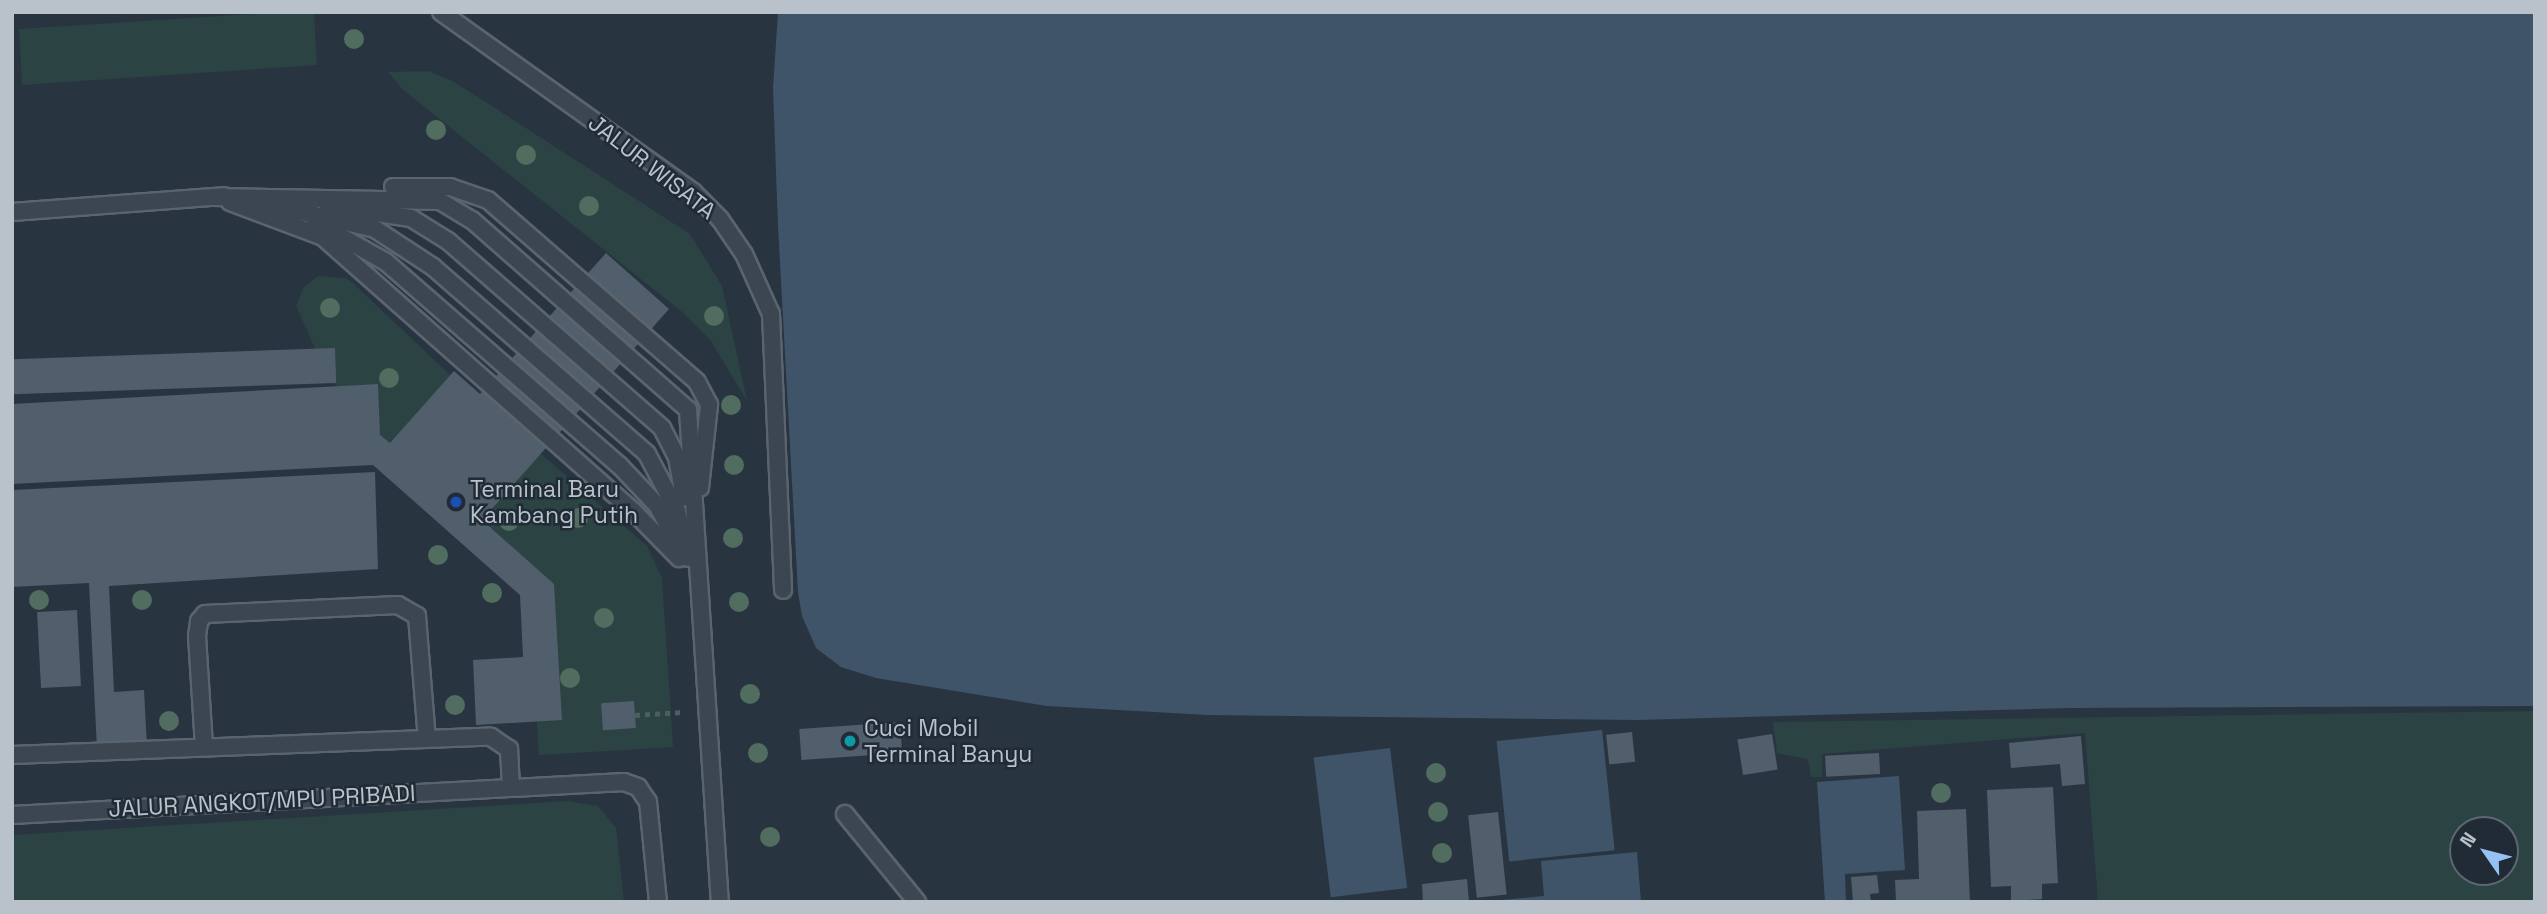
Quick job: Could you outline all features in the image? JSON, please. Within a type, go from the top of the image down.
[{"type":"lane","name":"JALUR WISATA","points":[[442,12],[693,192],[720,219],[744,254],[771,314],[783,590]]},
{"type":"lane","points":[[12,212],[432,185],[464,189],[488,200],[705,391],[709,405],[696,592]]},
{"type":"lane","points":[[214,197],[303,226],[339,249],[658,534],[678,556],[696,592]]},
{"type":"lane","points":[[214,197],[317,223],[370,250],[402,276],[636,481],[671,528],[696,592]]},
{"type":"lane","points":[[214,197],[300,209],[374,229],[433,267],[647,454],[677,511],[696,592]]},
{"type":"lane","points":[[214,197],[391,214],[435,231],[668,435],[681,477],[696,592]]},
{"type":"lane","points":[[214,197],[430,198],[472,220],[688,410],[696,592],[720,902]]},
{"type":"lane","points":[[204,747],[197,636],[199,621],[205,614],[384,606],[406,606],[418,616],[427,739]]},
{"type":"lane","points":[[12,755],[427,739],[499,740],[509,749],[511,787]]},
{"type":"lane","name":"JALUR ANGKOT/MPU PRIBADI","points":[[12,815],[613,781],[638,788],[650,815],[658,902]]},
{"type":"lane","points":[[845,814],[917,902]]},
{"type":"path","points":[[635,715],[706,711]]},
{"type":"green space","points":[[314,12],[317,65],[22,85],[19,29]]},
{"type":"green space","points":[[429,71],[456,83],[690,234],[722,286],[747,401],[711,341],[681,311],[402,89],[388,72]]},
{"type":"green space","points":[[318,276],[346,278],[354,284],[447,372],[647,546],[662,578],[673,747],[539,755],[527,565],[372,431],[326,373],[296,306],[304,287]]},
{"type":"green space","points":[[2535,711],[2535,902],[2098,902],[2085,733],[1822,754],[1822,777],[1811,777],[1808,759],[1777,753],[1773,722]]},
{"type":"green space","points":[[568,801],[598,806],[616,828],[624,902],[12,902],[12,835]]},
{"type":"water","points":[[778,12],[2535,12],[2535,706],[2070,708],[1637,720],[1208,715],[1047,706],[876,678],[841,667],[816,648],[802,616],[798,592],[773,88]]},
{"type":"water","points":[[1602,730],[1615,850],[1509,861],[1497,741]]},
{"type":"water","points":[[1390,748],[1407,888],[1331,897],[1314,757]]},
{"type":"water","points":[[1899,776],[1905,870],[1845,874],[1846,902],[1825,902],[1817,782]]},
{"type":"water","points":[[1637,852],[1641,902],[1480,902],[1544,896],[1541,861]]},
{"type":"building","name":"Terminal Baru Kambang Putih","points":[[606,253],[669,309],[482,520],[554,584],[562,720],[476,725],[473,660],[523,657],[520,595],[373,465],[12,484],[12,404],[378,384],[380,435],[390,443],[454,371],[480,394]]},
{"type":"building","points":[[335,348],[336,383],[13,394],[12,359]]},
{"type":"building","points":[[375,472],[378,569],[109,586],[114,692],[144,690],[147,747],[97,750],[89,583],[12,587],[12,490]]},
{"type":"building","points":[[77,610],[81,686],[41,688],[37,612]]},
{"type":"building","points":[[634,701],[636,728],[603,730],[601,703]]},
{"type":"building","name":"Cuci Mobil Terminal Banyu","points":[[900,722],[902,753],[801,760],[799,729]]},
{"type":"building","points":[[1632,732],[1635,762],[1609,765],[1606,735]]},
{"type":"building","points":[[1772,734],[1778,770],[1743,775],[1737,739]]},
{"type":"building","points":[[2081,736],[2085,784],[2062,786],[2060,764],[2011,768],[2009,743]]},
{"type":"building","points":[[1879,753],[1880,774],[1826,777],[1825,756]]},
{"type":"building","points":[[2053,787],[2058,883],[2042,884],[2042,899],[2011,901],[2011,886],[1991,887],[1987,790]]},
{"type":"building","points":[[1966,809],[1970,902],[1896,902],[1895,880],[1919,879],[1917,811]]},
{"type":"building","points":[[1498,812],[1507,895],[1477,898],[1468,815]]},
{"type":"building","points":[[1877,875],[1879,893],[1870,894],[1871,902],[1853,902],[1851,877]]},
{"type":"building","points":[[1467,879],[1469,902],[1423,902],[1422,884]]},
{"type":"place","name":"Terminal Baru Kambang Putih","points":[[456,502]]},
{"type":"place","name":"Cuci Mobil Terminal Banyu","points":[[850,741]]}]
